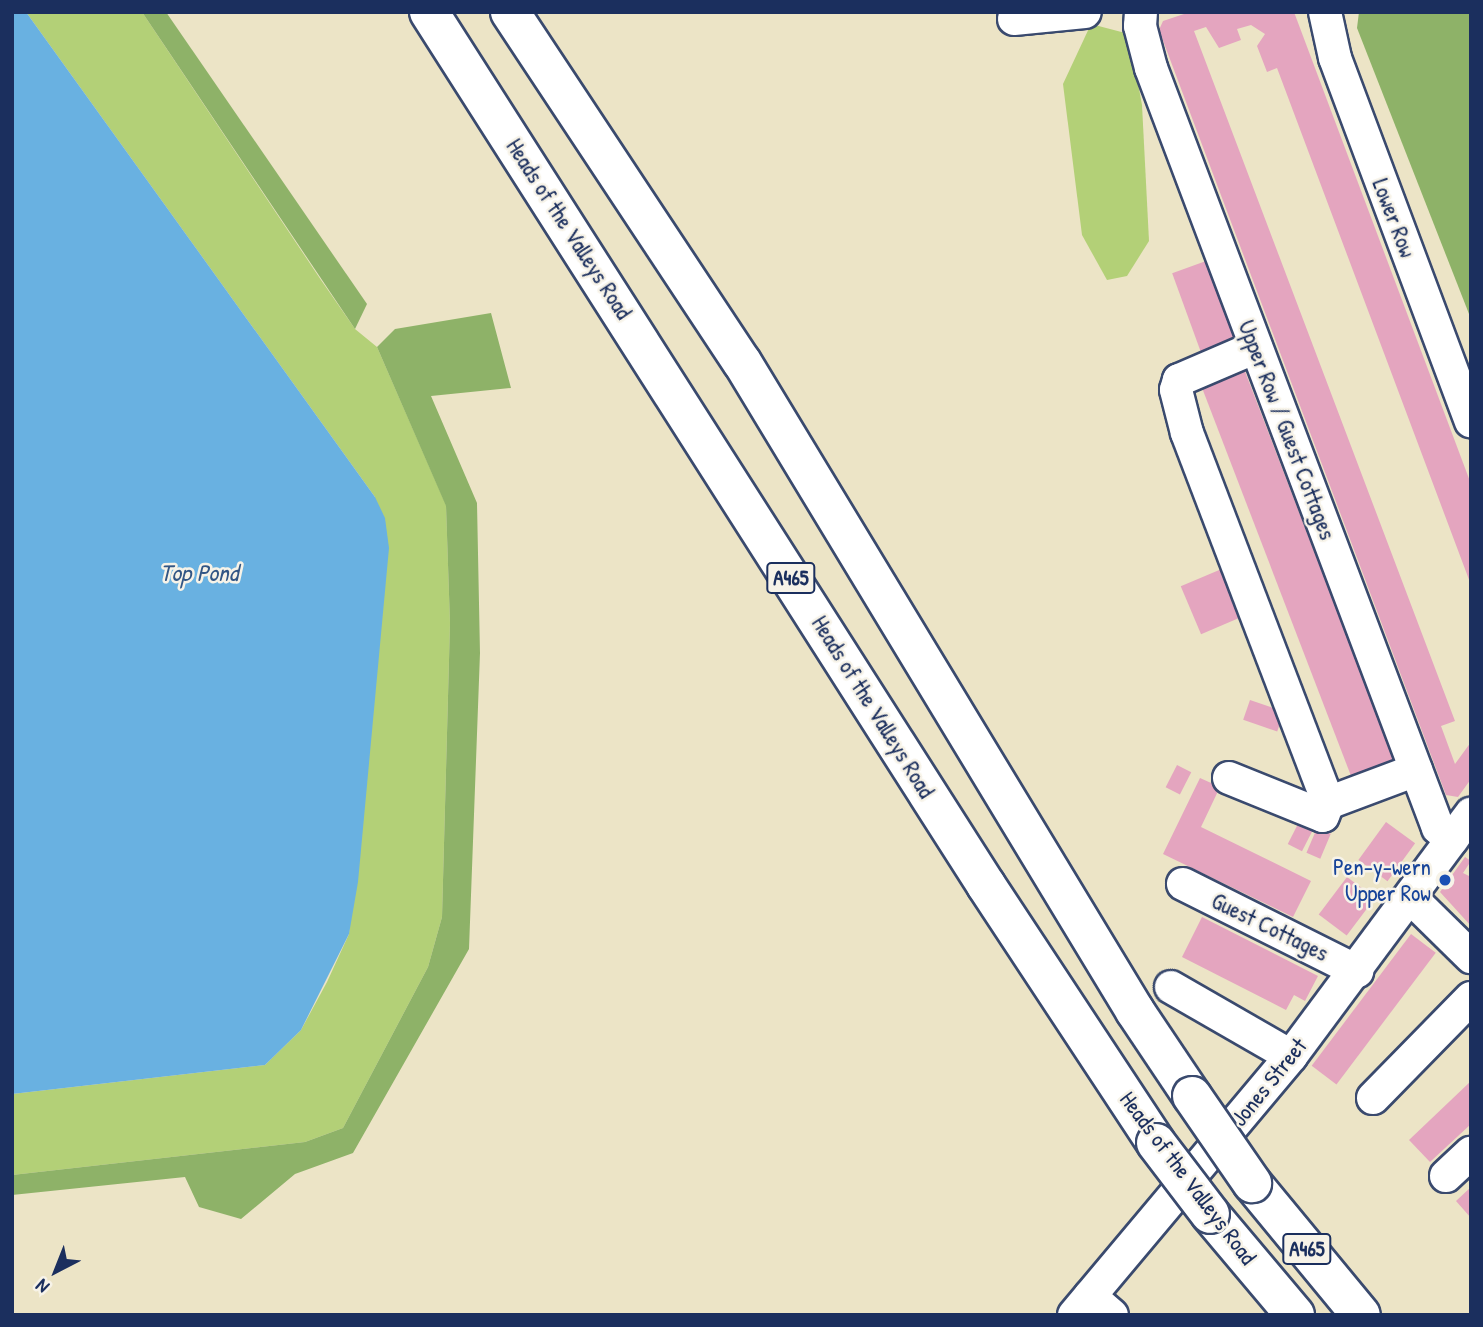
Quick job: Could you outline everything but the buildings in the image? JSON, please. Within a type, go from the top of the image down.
[{"type":"highway","name":"Heads of the Valleys Road","points":[[429,12],[986,885],[1156,1143],[1210,1214],[1295,1315]]},
{"type":"highway","name":"A465","points":[[510,12],[742,362],[1135,1011],[1252,1183],[1361,1315]]},
{"type":"street","points":[[1014,19],[1086,12]]},
{"type":"street","name":"Upper Row / Guest Cottages","points":[[1142,12],[1140,26],[1151,68],[1437,828],[1452,840]]},
{"type":"street","name":"Lower Row","points":[[1325,12],[1335,58],[1471,421]]},
{"type":"street","points":[[1229,778],[1323,817],[1328,803],[1188,433],[1176,390],[1185,374],[1256,347]]},
{"type":"street","points":[[1328,803],[1416,771]]},
{"type":"street","name":"Jones Street","points":[[1092,1308],[1357,971],[1471,814]]},
{"type":"street","name":"Guest Cottages","points":[[1183,884],[1357,971]]},
{"type":"street","points":[[1410,897],[1471,957]]},
{"type":"street","points":[[1171,987],[1291,1056]]},
{"type":"street","points":[[1373,1098],[1471,998]]},
{"type":"street","points":[[1446,1176],[1471,1153]]},
{"type":"green space","points":[[26,12],[142,12],[355,329],[377,347],[446,505],[450,623],[442,917],[428,967],[343,1128],[305,1142],[12,1175],[12,1094],[265,1065],[301,1030],[327,982],[349,934],[375,497]]},
{"type":"green space","points":[[142,12],[166,12],[367,304],[355,329]]},
{"type":"green space","points":[[1359,12],[1471,12],[1471,319],[1357,28]]},
{"type":"green space","points":[[1091,24],[1129,34],[1142,105],[1149,241],[1127,276],[1107,280],[1082,235],[1063,84]]},
{"type":"green space","points":[[491,313],[511,388],[431,396],[477,503],[480,653],[469,949],[353,1153],[295,1174],[241,1219],[199,1207],[185,1177],[12,1195],[12,1175],[305,1142],[343,1128],[428,967],[442,917],[450,623],[446,506],[377,347],[395,329]]},
{"type":"water","name":"Top Pond","points":[[12,12],[26,12],[375,497],[385,518],[389,548],[358,882],[349,934],[301,1030],[265,1065],[12,1094]]},
{"type":"place","name":"Pen-y-wern Upper Row","points":[[1445,880]]}]
